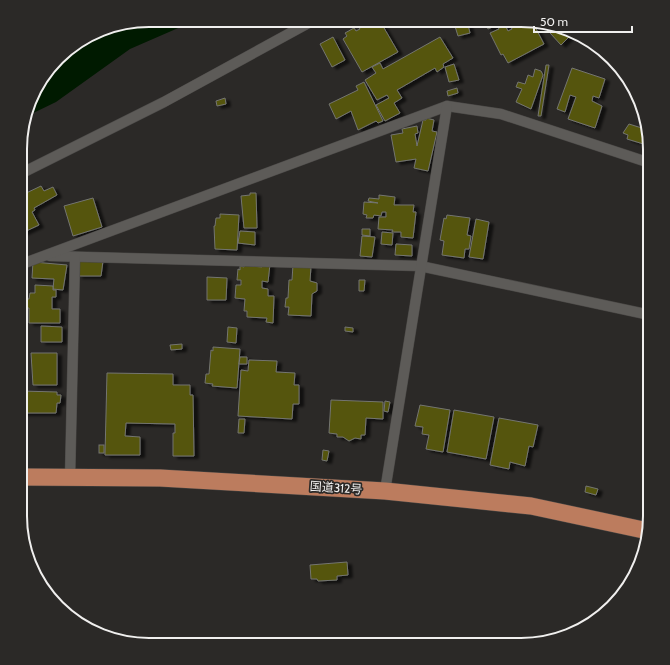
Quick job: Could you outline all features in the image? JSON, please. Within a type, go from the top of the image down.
[{"type":"highway","name":"国道312号","points":[[27,477],[160,478],[385,491],[531,506],[642,530]]},
{"type":"street","points":[[27,170],[164,102],[301,27]]},
{"type":"street","points":[[385,491],[420,266],[447,106]]},
{"type":"street","points":[[27,262],[447,106],[501,114],[643,161]]},
{"type":"street","points":[[46,256],[420,266],[643,314]]},
{"type":"street","points":[[70,478],[76,257]]},
{"type":"shaded area","points":[[181,27],[130,49],[56,102],[32,114],[36,102],[48,81],[69,57],[81,48],[110,33],[118,31],[133,28]]},
{"type":"building","points":[[359,27],[383,27],[398,52],[362,72],[343,39],[347,36],[345,33],[354,28],[356,31],[360,29]]},
{"type":"building","points":[[455,27],[468,27],[470,33],[458,36]]},
{"type":"building","points":[[498,27],[506,27],[508,31],[512,29],[511,27],[536,28],[544,44],[508,63],[503,54],[501,55],[490,33],[499,29]]},
{"type":"building","points":[[547,29],[569,37],[561,45]]},
{"type":"building","points":[[333,37],[345,60],[332,67],[320,44]]},
{"type":"building","points":[[440,37],[453,58],[443,64],[444,67],[437,72],[435,68],[397,90],[402,98],[394,103],[400,113],[385,121],[376,105],[389,98],[387,95],[377,100],[365,80],[376,73],[372,67],[380,63],[383,69]]},
{"type":"building","points":[[454,64],[459,80],[449,82],[445,67]]},
{"type":"building","points":[[546,65],[549,65],[541,116],[538,116]]},
{"type":"building","points":[[572,68],[605,79],[599,98],[593,96],[592,101],[602,106],[595,128],[568,119],[576,97],[570,95],[565,112],[557,109]]},
{"type":"building","points":[[535,69],[541,71],[543,75],[531,109],[516,102],[522,89],[516,87],[518,82],[525,84],[528,75],[533,77]]},
{"type":"building","points":[[364,82],[383,121],[378,123],[376,121],[358,130],[351,111],[336,119],[329,104],[358,90],[356,86]]},
{"type":"building","points":[[457,88],[458,93],[448,96],[447,91]]},
{"type":"building","points":[[225,98],[226,104],[217,106],[216,101]]},
{"type":"building","points":[[426,118],[434,120],[432,131],[437,132],[428,171],[414,168],[416,159],[396,162],[391,135],[403,133],[402,129],[417,126],[418,133],[415,134],[417,146],[423,120],[426,120]]},
{"type":"building","points":[[629,124],[641,128],[643,144],[627,139],[628,135],[623,133]]},
{"type":"building","points":[[41,186],[44,191],[53,187],[57,195],[34,208],[35,210],[32,212],[39,225],[27,231],[27,193]]},
{"type":"building","points":[[250,193],[256,193],[257,228],[244,228],[241,196],[250,195]]},
{"type":"building","points":[[379,195],[395,197],[394,205],[414,205],[413,212],[416,212],[413,238],[401,237],[401,232],[378,229],[379,217],[386,217],[386,212],[382,212],[381,216],[374,215],[373,218],[366,218],[367,215],[363,214],[364,202],[378,203],[368,201],[369,198],[379,199]]},
{"type":"building","points":[[93,198],[102,227],[73,236],[64,206]]},
{"type":"building","points":[[220,214],[239,215],[237,250],[215,249],[214,226],[216,218],[220,218]]},
{"type":"building","points":[[447,215],[470,218],[467,235],[471,236],[469,249],[465,249],[464,258],[442,255],[444,241],[440,240],[444,218],[446,219]]},
{"type":"building","points":[[476,219],[489,222],[483,259],[469,257]]},
{"type":"building","points":[[362,229],[370,229],[370,236],[362,235]]},
{"type":"building","points":[[240,231],[255,232],[255,245],[238,243]]},
{"type":"building","points":[[382,232],[393,233],[392,245],[381,244]]},
{"type":"building","points":[[362,236],[375,237],[372,257],[360,256]]},
{"type":"building","points":[[396,244],[412,245],[412,256],[395,255]]},
{"type":"building","points":[[79,260],[103,261],[101,276],[78,276]]},
{"type":"building","points":[[33,262],[67,265],[63,290],[53,289],[54,279],[32,278]]},
{"type":"building","points":[[245,263],[250,266],[262,267],[263,264],[270,264],[268,282],[262,281],[262,288],[268,289],[268,296],[274,296],[273,323],[266,322],[267,318],[247,317],[247,311],[244,311],[245,299],[235,298],[236,285],[241,285],[241,280],[237,280],[238,269],[240,270],[240,266],[244,267]]},
{"type":"building","points":[[293,265],[311,266],[310,281],[317,283],[317,291],[312,294],[311,316],[288,315],[289,307],[285,307],[286,298],[288,298],[289,280],[292,280]]},
{"type":"building","points":[[207,277],[227,278],[226,300],[207,300]]},
{"type":"building","points":[[359,280],[365,280],[364,291],[359,291]]},
{"type":"building","points":[[35,285],[53,286],[53,290],[56,290],[56,297],[52,297],[52,309],[60,309],[60,323],[29,323],[29,308],[27,308],[27,299],[29,299],[30,293],[35,293]]},
{"type":"building","points":[[41,326],[62,327],[62,342],[41,342]]},
{"type":"building","points":[[228,327],[237,328],[236,343],[227,342]]},
{"type":"building","points":[[345,327],[353,328],[353,332],[345,331]]},
{"type":"building","points":[[182,344],[182,349],[171,350],[170,345]]},
{"type":"building","points":[[213,347],[240,349],[237,388],[212,386],[213,384],[205,383],[206,374],[209,374],[211,350],[213,351]]},
{"type":"building","points":[[31,353],[57,353],[57,385],[33,385]]},
{"type":"building","points":[[240,357],[247,357],[247,364],[239,364]]},
{"type":"building","points":[[249,360],[277,361],[276,372],[295,373],[294,385],[299,385],[299,404],[293,404],[292,419],[238,416],[241,370],[248,371]]},
{"type":"building","points":[[107,373],[173,374],[173,385],[190,385],[190,395],[193,395],[194,456],[173,456],[173,433],[175,433],[175,424],[126,423],[125,436],[140,437],[140,455],[105,455]]},
{"type":"building","points":[[27,391],[57,392],[57,395],[61,395],[60,403],[57,403],[56,413],[27,413]]},
{"type":"building","points":[[331,400],[383,402],[383,419],[366,418],[365,435],[361,435],[361,439],[355,438],[349,441],[343,437],[337,437],[337,434],[329,433]]},
{"type":"building","points":[[385,401],[390,402],[388,412],[384,411]]},
{"type":"building","points":[[420,405],[450,410],[443,452],[426,449],[429,435],[422,434],[423,427],[415,426]]},
{"type":"building","points":[[454,410],[494,417],[486,459],[447,452]]},
{"type":"building","points":[[499,418],[538,425],[533,447],[529,446],[525,466],[510,462],[509,469],[490,465]]},
{"type":"building","points":[[239,419],[245,419],[244,433],[238,433]]},
{"type":"building","points":[[99,445],[104,445],[104,453],[99,453]]},
{"type":"building","points":[[323,450],[329,451],[327,461],[322,460]]},
{"type":"building","points":[[586,486],[598,489],[596,495],[585,492]]},
{"type":"building","points":[[347,562],[348,575],[337,576],[337,580],[318,581],[317,579],[311,579],[310,565]]}]
